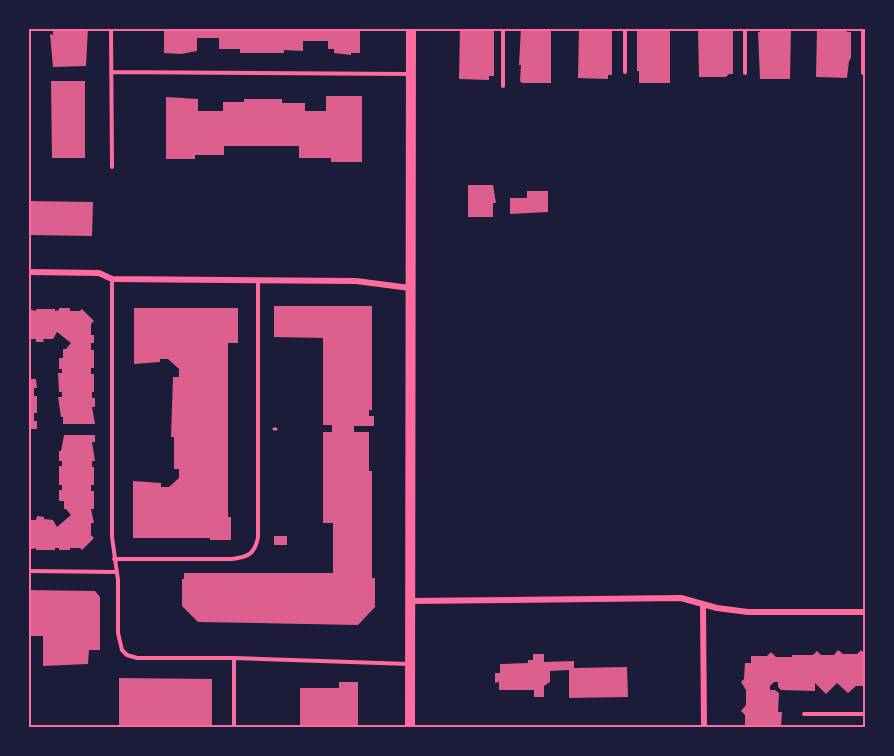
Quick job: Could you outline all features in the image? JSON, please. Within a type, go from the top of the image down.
[{"type":"main road","points":[[410,728],[411,28]]},
{"type":"street","points":[[28,272],[99,273],[112,279],[356,281],[410,288]]},
{"type":"street","points":[[409,601],[681,598],[730,610],[766,613],[866,612]]},
{"type":"street","points":[[703,604],[704,728]]},
{"type":"lane","points":[[111,28],[112,167]]},
{"type":"lane","points":[[503,28],[503,86]]},
{"type":"lane","points":[[625,28],[625,72]]},
{"type":"lane","points":[[745,28],[745,73]]},
{"type":"lane","points":[[863,28],[863,73]]},
{"type":"lane","points":[[111,72],[411,74]]},
{"type":"lane","points":[[112,279],[112,537],[117,572],[119,640],[124,652],[137,658],[234,658],[409,664]]},
{"type":"lane","points":[[114,559],[232,559],[250,556],[255,549],[258,537],[258,280]]},
{"type":"lane","points":[[28,571],[117,572]]},
{"type":"lane","points":[[28,657],[28,700]]},
{"type":"lane","points":[[234,658],[234,728]]},
{"type":"lane","points":[[804,714],[866,714]]},
{"type":"building","points":[[53,28],[88,28],[86,66],[53,67],[50,34],[53,35]]},
{"type":"building","points":[[164,28],[360,28],[360,53],[351,53],[351,55],[334,53],[334,49],[328,49],[328,41],[303,41],[303,51],[240,53],[240,49],[219,49],[219,38],[197,38],[197,51],[181,54],[164,53]]},
{"type":"building","points":[[460,28],[494,28],[494,76],[489,76],[489,80],[459,79]]},
{"type":"building","points":[[521,28],[551,28],[551,83],[522,83],[520,81]]},
{"type":"building","points":[[579,28],[612,28],[612,75],[608,75],[608,79],[578,78]]},
{"type":"building","points":[[637,28],[670,28],[670,83],[639,83]]},
{"type":"building","points":[[698,28],[733,28],[733,74],[726,77],[699,77]]},
{"type":"building","points":[[760,28],[791,28],[790,79],[760,79],[758,32]]},
{"type":"building","points":[[817,28],[847,28],[847,32],[851,32],[851,58],[847,78],[816,77]]},
{"type":"building","points":[[51,81],[85,81],[85,158],[52,158]]},
{"type":"building","points":[[326,96],[362,96],[362,162],[331,162],[331,158],[299,158],[299,146],[224,146],[224,155],[195,155],[195,159],[166,159],[166,97],[198,99],[198,111],[223,111],[223,102],[244,102],[244,99],[282,99],[282,103],[305,103],[305,111],[326,111]]},
{"type":"building","points":[[468,185],[493,185],[496,203],[493,203],[493,217],[468,217]]},
{"type":"building","points":[[527,191],[548,191],[548,212],[510,214],[510,198],[527,198]]},
{"type":"building","points":[[28,201],[93,202],[92,236],[28,235]]},
{"type":"building","points":[[274,306],[372,306],[372,410],[369,410],[369,416],[374,416],[374,426],[354,426],[354,432],[369,432],[369,471],[372,471],[372,578],[375,578],[375,607],[358,625],[198,622],[182,606],[184,573],[333,573],[333,523],[323,523],[323,432],[332,432],[332,425],[323,425],[323,338],[274,337]]},
{"type":"building","points":[[59,308],[70,308],[70,311],[82,309],[94,321],[91,324],[91,335],[94,335],[91,350],[94,350],[94,368],[91,368],[91,374],[94,374],[92,398],[95,398],[95,407],[92,407],[95,424],[63,424],[58,397],[62,397],[62,392],[59,392],[58,373],[62,373],[62,369],[59,369],[59,358],[63,358],[63,349],[71,343],[57,332],[53,339],[43,339],[44,342],[28,339],[28,309],[36,311],[36,309],[55,309],[55,311]]},
{"type":"building","points":[[134,308],[238,308],[238,343],[228,343],[228,517],[231,517],[231,540],[133,538],[133,481],[161,483],[161,487],[169,487],[179,478],[179,469],[174,469],[174,437],[171,437],[173,377],[179,377],[179,369],[168,359],[160,359],[160,362],[134,364]]},
{"type":"building","points":[[28,379],[36,379],[37,388],[34,388],[34,396],[37,396],[37,413],[34,413],[34,421],[37,421],[37,429],[28,429]]},
{"type":"building","points":[[64,435],[95,435],[95,442],[92,442],[95,461],[92,461],[94,485],[91,485],[91,491],[94,491],[94,509],[91,509],[94,523],[91,523],[91,535],[94,538],[82,550],[80,548],[59,550],[55,548],[55,550],[36,550],[36,548],[28,550],[28,520],[36,520],[37,516],[44,517],[44,519],[53,520],[57,527],[71,515],[64,509],[64,501],[59,501],[59,490],[62,490],[62,485],[59,485],[59,466],[62,466],[62,461],[59,461],[59,451],[61,451]]},
{"type":"building","points":[[274,536],[287,536],[287,545],[274,545]]},
{"type":"building","points":[[28,590],[95,591],[100,597],[100,650],[89,650],[88,664],[43,666],[43,636],[28,636]]},
{"type":"building","points":[[838,650],[843,654],[857,654],[861,650],[866,655],[866,686],[856,686],[848,693],[837,683],[826,694],[815,683],[815,691],[781,690],[778,682],[774,682],[770,690],[779,693],[778,712],[782,712],[781,728],[745,728],[745,715],[741,711],[746,705],[746,690],[741,682],[744,679],[745,663],[751,663],[751,656],[767,656],[771,652],[776,657],[792,657],[792,655],[813,655],[817,651],[821,655],[834,655]]},
{"type":"building","points":[[533,654],[544,654],[544,662],[574,661],[574,668],[627,667],[628,697],[569,698],[569,670],[550,671],[550,682],[544,686],[544,697],[534,697],[534,690],[499,690],[499,682],[495,683],[495,673],[500,673],[500,664],[528,663],[528,660],[533,660]]},
{"type":"building","points":[[119,678],[212,679],[212,728],[119,728]]},
{"type":"building","points":[[339,682],[358,682],[358,728],[300,728],[300,688],[339,688]]}]
